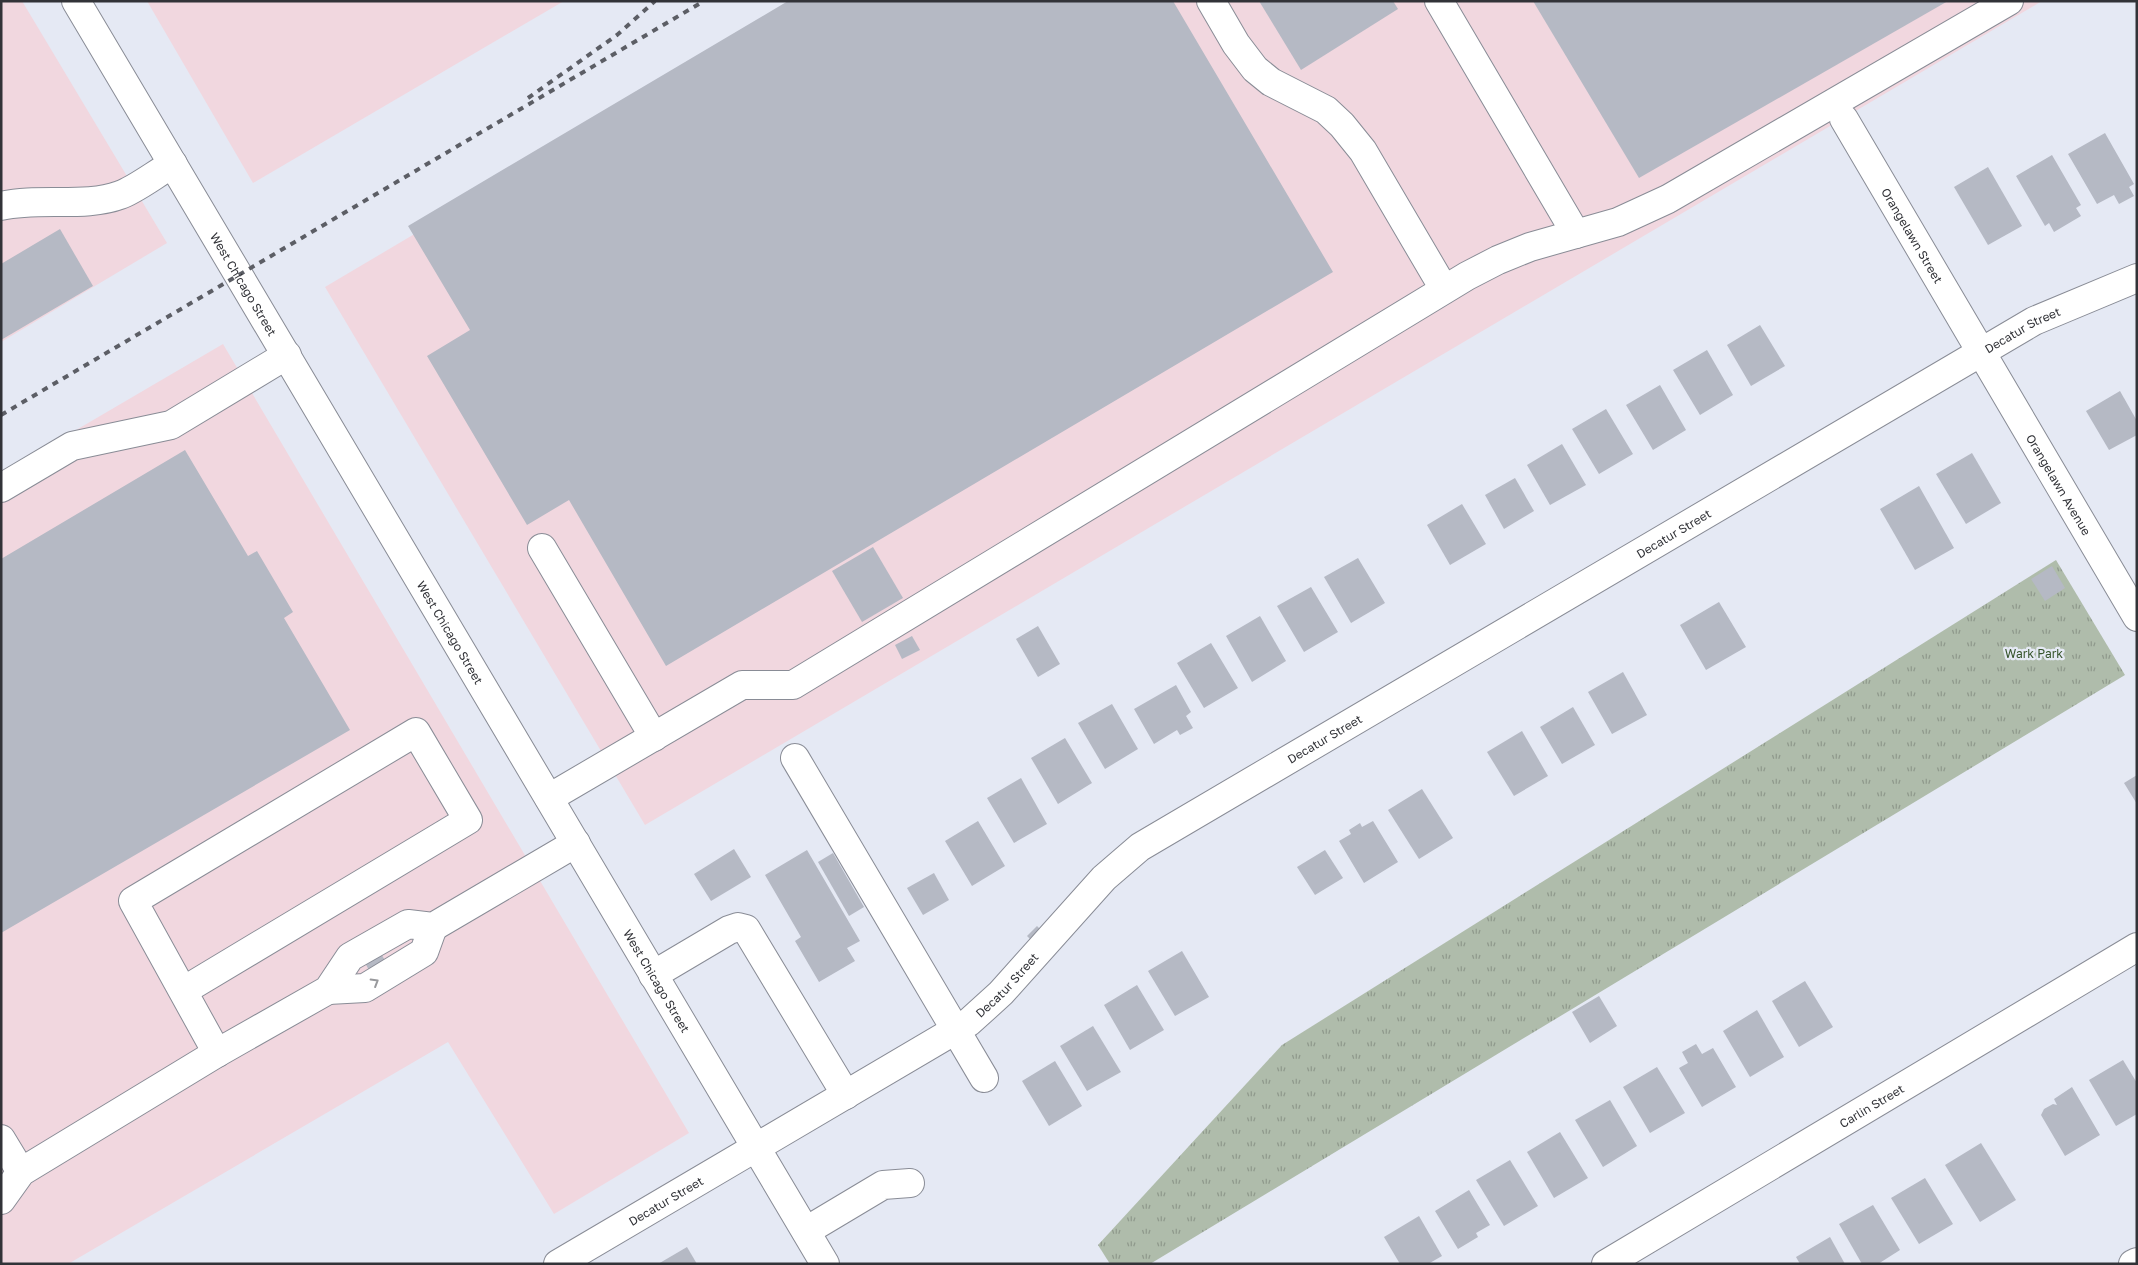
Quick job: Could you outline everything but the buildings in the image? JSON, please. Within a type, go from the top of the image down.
[{"type":"street","name":"West Chicago Street","points":[[76,1],[825,1264]]},
{"type":"street","points":[[1211,1],[1236,44],[1255,69],[1271,82],[1326,110],[1342,125],[1362,151],[1444,290]]},
{"type":"street","points":[[1439,1],[1576,234]]},
{"type":"street","points":[[549,798],[742,685],[793,685],[1444,290],[1498,260],[1530,248],[1618,222],[1668,199],[2009,1]]},
{"type":"street","name":"Orangelawn Street","points":[[1844,119],[1981,351]]},
{"type":"street","points":[[1,206],[18,202],[100,200],[120,195],[173,164]]},
{"type":"street","name":"Decatur Street","points":[[558,1264],[969,1022],[1001,992],[1104,878],[1140,847],[1981,351],[2034,321],[2137,278]]},
{"type":"street","name":"Orangelawn Avenue","points":[[1981,351],[2137,617]]},
{"type":"street","points":[[1,488],[72,446],[171,425],[287,355]]},
{"type":"street","points":[[542,548],[654,736]]},
{"type":"street","points":[[183,991],[468,820],[416,732],[133,901],[183,991],[218,1053]]},
{"type":"street","points":[[795,758],[984,1078]]},
{"type":"street","points":[[1,1200],[20,1172],[218,1053],[328,990],[350,958],[408,924],[433,927],[576,843]]},
{"type":"street","points":[[653,974],[729,930],[738,927],[746,929],[846,1095]]},
{"type":"street","name":"Carlin Street","points":[[1606,1264],[2137,947]]},
{"type":"street","points":[[1,1139],[20,1172]]},
{"type":"street","points":[[806,1231],[883,1185],[910,1183]]},
{"type":"street","points":[[2133,1264],[2137,1262]]},
{"type":"shaded area","points":[[1,1],[22,1],[167,243],[1,342]]},
{"type":"shaded area","points":[[147,1],[564,1],[253,183]]},
{"type":"shaded area","points":[[808,1],[2042,1],[645,825],[325,287]]},
{"type":"shaded area","points":[[223,344],[689,1133],[554,1214],[448,1042],[68,1264],[1,1264],[1,474]]},
{"type":"green space","name":"Wark Park","points":[[2056,560],[2125,675],[1150,1264],[1110,1264],[1098,1245],[1282,1045]]},
{"type":"railway","points":[[528,98],[617,35],[655,1]]},
{"type":"railway","points":[[1,415],[704,1]]}]
